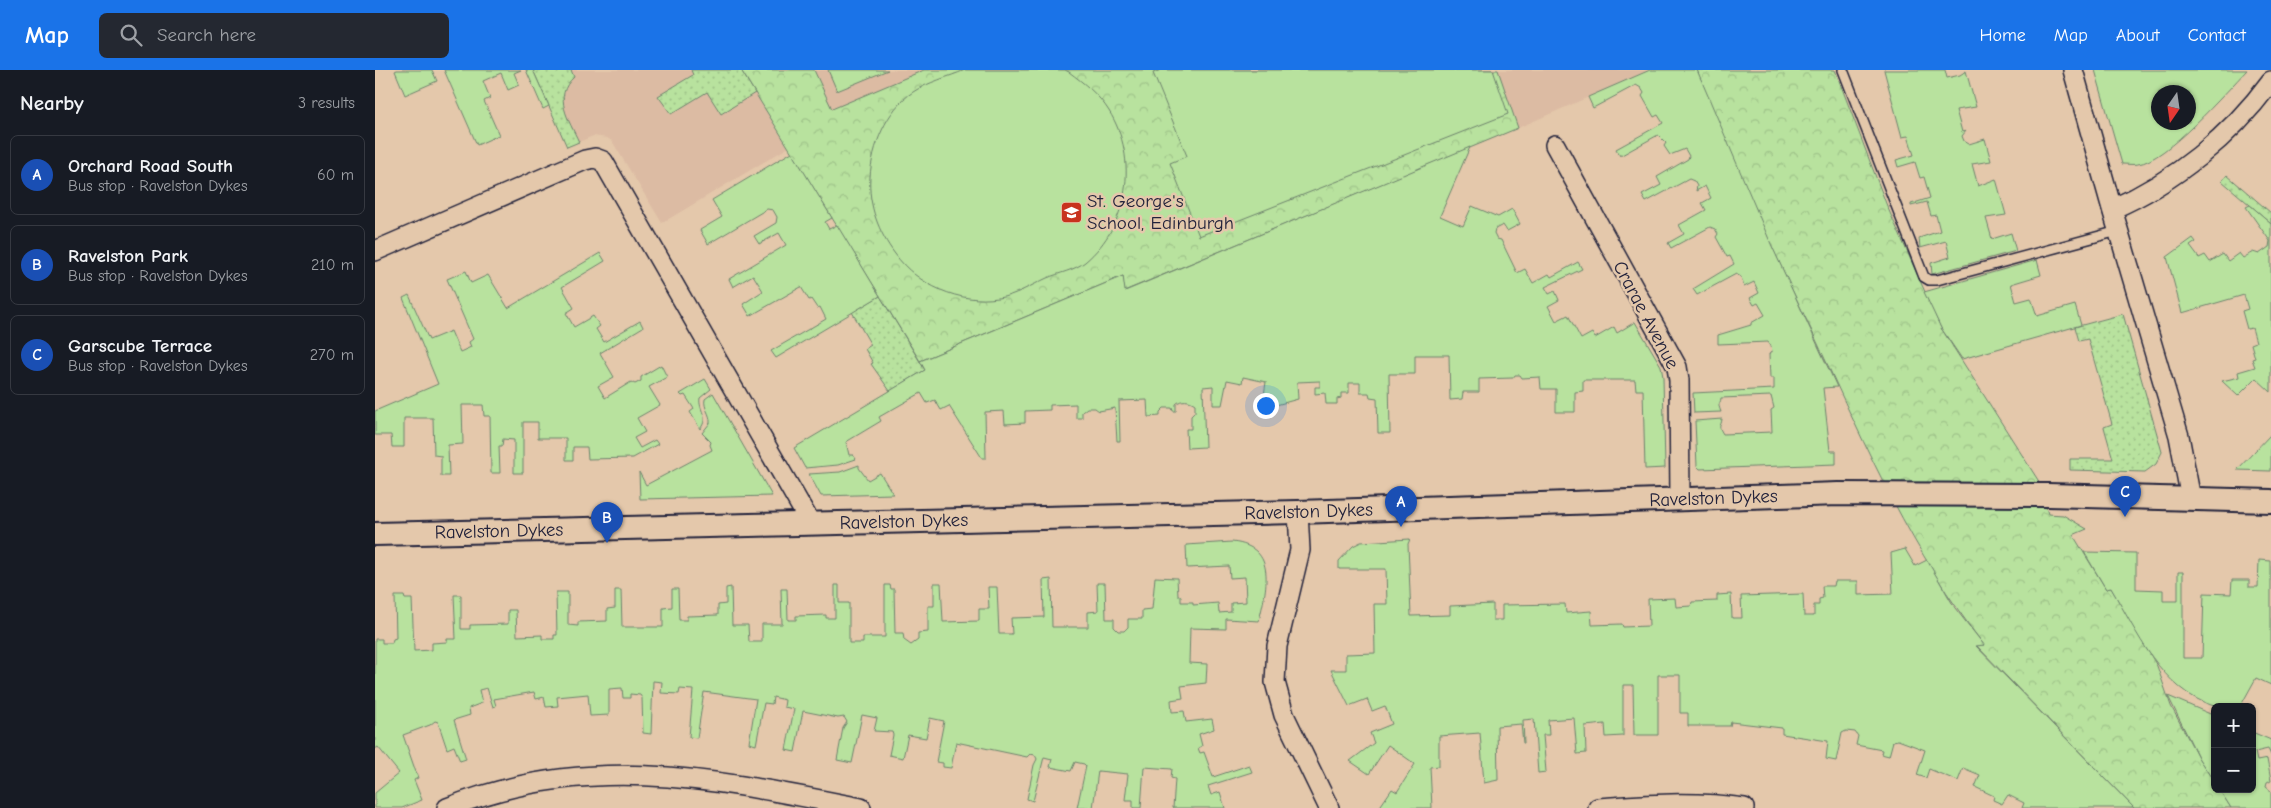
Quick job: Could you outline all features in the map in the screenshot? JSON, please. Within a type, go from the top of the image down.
[{"type":"street","points":[[2073,70],[2111,209],[2179,436],[2191,499]]},
{"type":"street","points":[[2111,209],[2129,202],[2166,180],[2204,152],[2249,109],[2271,81]]},
{"type":"street","name":"Crarae Avenue","points":[[1555,146],[1677,368],[1681,499]]},
{"type":"street","points":[[375,252],[585,160],[595,158],[603,160],[811,524]]},
{"type":"street","name":"Ravelston Dykes","points":[[375,534],[1298,512],[1879,494],[2048,495],[2271,501]]},
{"type":"street","points":[[1298,512],[1300,550],[1277,646],[1275,682],[1283,714],[1329,808]]},
{"type":"street","points":[[447,808],[481,795],[545,780],[625,774],[667,775],[730,782],[861,808]]},
{"type":"street","points":[[1598,808],[1669,804],[1744,808]]},
{"type":"lane","points":[[1843,70],[1923,277],[1929,280],[1937,280],[2118,231]]},
{"type":"shaded area","name":"St. George's School, Edinburgh","points":[[533,70],[1650,70],[1518,128],[1124,291],[1123,276],[920,361],[789,147],[662,223],[612,141],[607,138],[593,136],[567,147]]},
{"type":"green space","points":[[432,70],[437,81],[405,95],[395,71]]},
{"type":"green space","points":[[444,70],[521,70],[514,73],[519,85],[508,90],[501,73],[483,81],[490,98],[484,101],[499,135],[477,145]]},
{"type":"green space","points":[[526,70],[533,70],[549,106],[543,109]]},
{"type":"green space","points":[[533,70],[571,70],[574,77],[567,85],[563,101],[567,117],[579,142],[567,147]]},
{"type":"green space","points":[[691,70],[741,70],[755,93],[721,114],[707,92],[671,114],[658,96],[693,75]]},
{"type":"green space","name":"St. George's School, Edinburgh","points":[[741,70],[814,70],[832,109],[924,70],[1498,70],[1518,128],[1124,291],[1123,276],[920,361]]},
{"type":"green space","points":[[828,70],[888,70],[837,91]]},
{"type":"green space","points":[[965,70],[1065,70],[1069,72],[1091,90],[1105,105],[1118,130],[1124,150],[1126,170],[1125,191],[1120,211],[1112,230],[1100,247],[1077,267],[1047,278],[1017,293],[998,298],[969,298],[955,295],[927,283],[915,275],[904,265],[889,246],[876,218],[871,198],[871,165],[877,142],[895,109],[903,100],[919,88]]},
{"type":"green space","points":[[1161,70],[1493,70],[1508,114],[1199,236],[1170,163],[1187,156],[1153,73]]},
{"type":"green space","points":[[1650,70],[1697,70],[1771,244],[1837,387],[1823,388],[1830,451],[1836,451],[1836,464],[1700,469],[1697,466],[1695,421],[1722,419],[1720,427],[1723,434],[1772,432],[1771,410],[1774,408],[1771,396],[1721,398],[1719,405],[1721,412],[1694,413],[1693,393],[1774,389],[1774,378],[1770,378],[1769,354],[1772,352],[1768,342],[1718,344],[1718,335],[1751,325],[1751,323],[1765,315],[1758,303],[1754,305],[1750,298],[1759,293],[1754,282],[1744,287],[1741,277],[1736,274],[1697,295],[1693,289],[1734,264],[1730,256],[1727,257],[1716,237],[1718,234],[1715,229],[1710,227],[1671,248],[1668,243],[1684,234],[1679,225],[1706,210],[1702,203],[1711,198],[1705,186],[1696,191],[1697,186],[1694,181],[1689,179],[1646,202],[1642,195],[1661,185],[1657,177],[1688,159],[1689,156],[1685,149],[1670,155],[1664,146],[1666,143],[1658,135],[1620,156],[1616,149],[1663,123],[1658,115],[1654,117],[1642,96],[1644,93],[1641,88],[1636,85],[1593,108],[1588,97]]},
{"type":"green space","points":[[1697,70],[1835,70],[1887,206],[1941,328],[2038,480],[2048,514],[2063,515],[2087,529],[2073,535],[2106,589],[2111,588],[2157,666],[2171,706],[2199,759],[2211,777],[2211,793],[2222,793],[2231,808],[2134,808],[1976,645],[1984,645],[1958,610],[1935,574],[1892,499],[1873,461],[1754,208]]},
{"type":"green space","points":[[1884,70],[1945,70],[1947,78],[1960,75],[1966,71],[1976,107],[1956,110],[1962,132],[1966,131],[1962,136],[1964,141],[1969,144],[1985,139],[1991,161],[1972,164],[1978,186],[1996,179],[2006,215],[1986,218],[1992,239],[2011,233],[2016,251],[1932,274],[1931,263],[1950,257],[1946,241],[1920,248],[1919,238],[1940,231],[1936,215],[1931,216],[1927,202],[1911,206],[1911,204],[1930,198],[1924,177],[1920,178],[1915,162],[1898,167],[1896,160],[1914,155],[1908,136],[1902,137]]},
{"type":"green space","points":[[2095,70],[2247,70],[2196,123],[2196,85],[2151,85],[2151,130],[2189,130],[2150,160],[2122,164]]},
{"type":"green space","points":[[1470,147],[1440,216],[1463,226],[1472,206],[1498,217],[1512,209],[1520,224],[1507,231],[1503,225],[1495,229],[1494,233],[1497,239],[1501,240],[1517,273],[1525,269],[1533,283],[1549,274],[1551,277],[1578,262],[1582,269],[1545,287],[1549,294],[1555,291],[1559,300],[1548,306],[1556,321],[1568,315],[1581,339],[1592,333],[1595,338],[1614,327],[1617,333],[1635,322],[1661,366],[1663,377],[1665,468],[1645,469],[1643,390],[1636,390],[1635,380],[1583,380],[1583,391],[1575,392],[1575,412],[1556,412],[1556,389],[1541,389],[1540,377],[1522,378],[1520,375],[1515,375],[1513,378],[1479,379],[1479,392],[1463,392],[1462,399],[1450,400],[1449,355],[1415,355],[1415,374],[1389,374],[1390,433],[1378,433],[1377,398],[1370,397],[1369,393],[1360,393],[1360,383],[1349,383],[1349,393],[1341,393],[1341,398],[1337,399],[1337,404],[1326,404],[1325,393],[1315,394],[1315,387],[1320,387],[1320,381],[1297,382],[1298,399],[1276,405],[1263,402],[1266,382],[1243,377],[1242,383],[1227,380],[1222,405],[1213,405],[1213,386],[1203,387],[1205,447],[1187,448],[1186,429],[1191,429],[1191,416],[1195,412],[1195,404],[1188,401],[1180,401],[1176,404],[1176,411],[1173,411],[1172,408],[1164,408],[1160,412],[1160,416],[1148,417],[1147,400],[1119,401],[1120,441],[1117,441],[1115,408],[1099,411],[1095,408],[1087,408],[1082,412],[1082,418],[1076,418],[1076,404],[1050,405],[1050,410],[1025,411],[1025,423],[1005,424],[1004,411],[985,412],[986,458],[982,458],[949,406],[941,410],[935,400],[927,403],[921,393],[879,417],[881,421],[846,442],[849,455],[853,455],[856,459],[838,465],[805,468],[794,448],[925,370],[920,361],[1123,276],[1125,291]]},
{"type":"green space","points":[[792,152],[832,218],[825,222],[829,229],[837,225],[880,296],[776,358],[771,351],[826,319],[820,307],[817,308],[811,299],[809,300],[801,287],[750,316],[743,304],[763,291],[753,275],[733,287],[729,279],[786,245],[779,233],[759,244],[754,236],[776,223],[777,217],[773,210],[767,209],[708,244],[700,230],[722,217],[712,200]]},
{"type":"green space","points":[[2227,175],[2271,213],[2271,223],[2222,181]]},
{"type":"green space","points":[[2250,205],[2271,223],[2271,392],[2256,378],[2238,396],[2222,381],[2239,377],[2238,372],[2255,367],[2252,359],[2255,358],[2251,344],[2256,342],[2252,328],[2247,329],[2242,311],[2248,309],[2244,295],[2182,313],[2167,257],[2193,238],[2196,242],[2190,246],[2199,258],[2205,255],[2210,262],[2223,254],[2228,261],[2239,253],[2243,258],[2253,252],[2259,254],[2269,247],[2270,241],[2246,207]]},
{"type":"green space","points":[[600,253],[605,261],[562,287],[574,308],[566,313],[574,327],[593,316],[600,326],[596,329],[604,342],[640,321],[643,327],[600,353],[614,377],[598,386],[605,398],[631,382],[635,384],[641,381],[641,377],[661,365],[667,377],[649,387],[660,405],[637,418],[645,432],[634,438],[640,448],[655,440],[658,444],[633,458],[588,459],[587,447],[573,447],[573,460],[566,460],[566,438],[538,438],[538,422],[523,422],[523,473],[514,473],[514,440],[503,439],[502,446],[499,446],[500,473],[491,473],[490,416],[484,416],[483,405],[462,405],[463,444],[448,445],[449,476],[441,476],[441,456],[434,455],[433,418],[404,418],[404,447],[392,447],[391,435],[375,435],[375,411],[438,384],[403,298],[409,295],[429,340],[451,331],[460,352],[471,347],[469,342],[473,339],[447,279],[466,271],[471,283],[488,275],[508,308]]},
{"type":"green space","points":[[2037,260],[2041,275],[2011,284],[2016,302],[2031,298],[2037,316],[2075,305],[2081,325],[1962,359],[1941,328],[1924,292]]},
{"type":"green space","points":[[880,296],[925,370],[890,391],[871,364],[873,363],[865,349],[871,345],[852,312]]},
{"type":"green space","points":[[2123,314],[2162,452],[2156,464],[2145,472],[2070,470],[2070,459],[2113,459],[2104,427],[2112,424],[2088,339],[2079,341],[2075,327]]},
{"type":"green space","points":[[705,379],[711,389],[700,398],[704,421],[700,429],[690,412],[694,409],[685,395],[682,396],[680,394]]},
{"type":"green space","points":[[713,393],[772,496],[640,499],[639,472],[646,485],[712,450],[711,442],[702,433],[710,423],[705,399]]},
{"type":"green space","points":[[2271,434],[2271,471],[2237,470]]},
{"type":"green space","points":[[859,465],[859,468],[868,480],[880,473],[893,494],[821,496],[809,474],[840,472]]},
{"type":"green space","points":[[1410,539],[1408,544],[1411,616],[1450,615],[1450,606],[1493,604],[1493,620],[1502,620],[1502,605],[1565,604],[1566,613],[1591,611],[1592,625],[1622,624],[1623,627],[1649,626],[1648,599],[1675,598],[1676,607],[1691,606],[1692,602],[1717,601],[1717,595],[1731,594],[1732,618],[1742,618],[1741,596],[1803,594],[1804,616],[1814,616],[1814,605],[1819,605],[1819,599],[1823,598],[1822,586],[1834,586],[1835,581],[1858,581],[1858,595],[1893,594],[1891,553],[1905,549],[1915,566],[1927,560],[1955,608],[1984,645],[1976,646],[2134,808],[2022,808],[2024,803],[2008,795],[2002,804],[1993,800],[1994,796],[1975,787],[1980,775],[1963,768],[1958,781],[1929,769],[1926,778],[1917,775],[1925,750],[1898,740],[1893,741],[1889,756],[1881,754],[1882,750],[1856,745],[1858,736],[1855,732],[1846,731],[1842,733],[1836,761],[1826,759],[1828,741],[1782,734],[1782,728],[1731,722],[1730,726],[1688,726],[1688,713],[1680,713],[1680,675],[1658,675],[1658,735],[1634,735],[1633,685],[1623,685],[1623,736],[1606,737],[1605,724],[1585,726],[1586,753],[1577,754],[1574,718],[1548,720],[1549,735],[1543,735],[1546,772],[1538,773],[1534,719],[1523,720],[1524,743],[1521,724],[1497,726],[1498,780],[1484,783],[1480,733],[1439,736],[1439,766],[1430,767],[1432,808],[1379,808],[1392,789],[1397,792],[1415,764],[1388,745],[1369,774],[1350,761],[1374,743],[1370,733],[1392,724],[1385,706],[1372,711],[1367,699],[1349,706],[1331,670],[1346,670],[1346,654],[1375,653],[1374,604],[1387,604],[1386,569],[1339,569],[1339,561],[1353,546],[1361,542]]},
{"type":"green space","points":[[1232,542],[1247,546],[1257,552],[1263,561],[1266,572],[1266,584],[1259,621],[1226,619],[1226,629],[1190,628],[1189,663],[1207,664],[1206,683],[1181,686],[1183,698],[1171,700],[1172,712],[1184,711],[1186,722],[1212,719],[1214,729],[1199,734],[1202,746],[1198,748],[1200,753],[1204,752],[1213,777],[1249,765],[1252,772],[1208,786],[1211,795],[1220,792],[1225,808],[1173,808],[1175,779],[1171,778],[1172,769],[1144,767],[1141,808],[1133,808],[1133,800],[1125,800],[1128,774],[1098,771],[1093,808],[1077,808],[1086,766],[1075,762],[1071,771],[1050,767],[1052,759],[1044,757],[1033,801],[1027,799],[1037,759],[1035,755],[1030,754],[1027,757],[956,742],[951,768],[943,767],[943,763],[936,762],[944,721],[930,718],[926,738],[908,735],[903,758],[889,755],[892,732],[874,731],[877,718],[862,715],[852,763],[837,760],[843,728],[847,722],[844,717],[838,718],[803,711],[795,752],[786,750],[794,709],[784,707],[785,700],[773,697],[772,704],[764,703],[756,745],[749,743],[756,699],[704,692],[697,738],[689,737],[693,690],[680,689],[679,694],[661,693],[662,682],[653,681],[651,734],[643,733],[642,698],[640,695],[630,694],[630,698],[623,698],[622,688],[609,689],[609,715],[590,716],[588,694],[557,697],[558,706],[546,707],[544,697],[536,699],[534,692],[494,699],[496,706],[493,707],[487,688],[479,690],[482,703],[469,708],[470,715],[454,720],[466,759],[460,761],[454,746],[447,749],[438,722],[435,721],[430,725],[403,735],[418,778],[414,780],[422,800],[402,808],[375,808],[375,793],[399,773],[378,747],[375,749],[375,639],[382,639],[382,643],[392,643],[393,639],[396,638],[395,596],[404,596],[405,599],[412,599],[414,651],[432,650],[432,643],[456,639],[454,595],[461,595],[461,629],[470,629],[470,625],[508,624],[508,610],[516,610],[517,636],[542,635],[542,639],[554,639],[554,635],[557,635],[556,592],[568,592],[568,625],[578,626],[578,622],[607,621],[607,609],[615,608],[615,590],[621,590],[622,627],[663,627],[663,608],[672,607],[672,589],[678,589],[679,620],[687,620],[687,616],[718,615],[718,605],[726,604],[726,588],[731,587],[732,625],[748,625],[749,642],[762,642],[762,624],[782,624],[781,589],[787,589],[788,620],[796,620],[796,616],[826,615],[826,618],[835,618],[835,585],[839,585],[839,603],[849,603],[849,643],[863,643],[863,637],[885,637],[885,585],[890,585],[891,589],[894,589],[895,633],[903,633],[904,640],[911,645],[918,640],[918,633],[928,632],[928,606],[934,606],[934,583],[941,583],[943,622],[979,621],[979,609],[989,609],[988,587],[997,587],[999,634],[1012,634],[1011,618],[1044,617],[1043,580],[1051,579],[1052,627],[1088,627],[1088,612],[1098,611],[1097,583],[1105,583],[1106,619],[1114,619],[1114,627],[1118,631],[1124,631],[1128,627],[1128,619],[1142,619],[1142,610],[1152,609],[1155,577],[1177,578],[1178,596],[1181,596],[1181,602],[1193,602],[1193,605],[1218,603],[1219,613],[1231,612],[1231,603],[1246,602],[1245,577],[1230,578],[1229,566],[1187,568],[1186,545]]},
{"type":"green space","points":[[2084,552],[2136,553],[2136,589],[2163,590],[2163,601],[2178,601],[2178,572],[2183,572],[2183,658],[2202,658],[2204,593],[2231,594],[2232,580],[2249,580],[2249,587],[2258,587],[2259,560],[2271,561],[2271,685],[2256,678],[2242,703],[2211,703],[2211,705],[2195,698],[2179,687],[2152,658],[2111,588],[2106,589]]},
{"type":"green space","points":[[2168,696],[2211,714],[2211,777],[2199,759]]},
{"type":"green space","points":[[2256,734],[2271,740],[2271,755],[2268,749],[2256,752]]},
{"type":"green space","points":[[2256,756],[2257,761],[2267,759],[2271,781],[2267,783],[2266,787],[2271,791],[2271,808],[2231,808],[2222,793],[2256,793]]},
{"type":"place","name":"St. George's School, Edinburgh","points":[[1071,212]]},
{"type":"place","name":"Garscube Terrace","points":[[2125,517]]},
{"type":"place","name":"Orchard Road South","points":[[1401,527]]},
{"type":"place","name":"Ravelston Park","points":[[607,543]]}]
